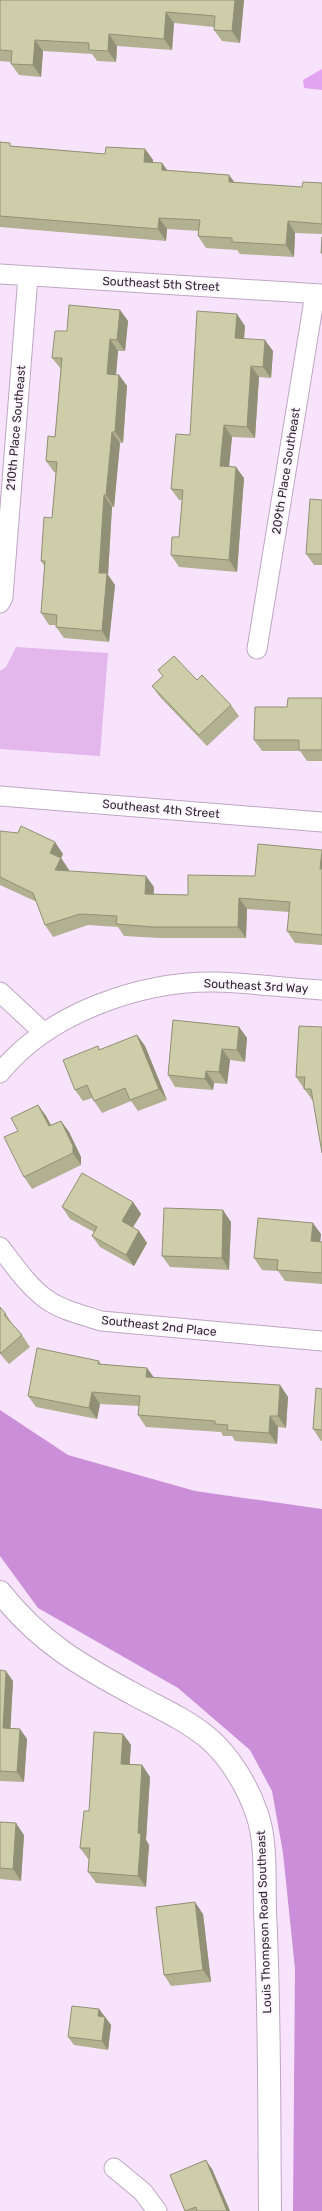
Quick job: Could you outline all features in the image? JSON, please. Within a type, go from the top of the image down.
[{"type":"street","name":"Southeast 5th Street","points":[[0,274],[319,294]]},
{"type":"street","name":"210th Place Southeast","points":[[0,603],[3,597],[28,276]]},
{"type":"street","name":"209th Place Southeast","points":[[257,649],[319,294]]},
{"type":"street","name":"Southeast 4th Street","points":[[0,796],[322,822]]},
{"type":"street","name":"Southeast 3rd Way","points":[[0,1073],[10,1061],[44,1032],[103,1002],[153,988],[181,984],[215,982],[322,990]]},
{"type":"street","points":[[0,992],[44,1032]]},
{"type":"street","name":"Southeast 2nd Place","points":[[0,1247],[24,1278],[46,1299],[71,1311],[101,1321],[322,1341]]},
{"type":"street","name":"Louis Thompson Road Southeast","points":[[0,1592],[36,1633],[71,1659],[187,1723],[208,1738],[226,1757],[243,1783],[258,1815],[262,1834],[267,1939],[270,2211]]},
{"type":"street","points":[[114,2168],[142,2192],[158,2211]]},
{"type":"shaded area","points":[[322,69],[322,90],[304,88],[303,80]]},
{"type":"shaded area","points":[[16,647],[108,653],[100,756],[0,749],[0,671],[6,667]]},
{"type":"shaded area","points":[[0,1410],[68,1455],[195,1491],[322,1509],[322,2211],[293,2211],[295,1969],[283,1853],[272,1791],[250,1750],[178,1688],[38,1608],[0,1556]]},
{"type":"building","points":[[0,0],[235,0],[232,31],[214,30],[215,16],[166,12],[164,39],[109,34],[108,51],[89,50],[89,43],[35,40],[33,65],[11,64],[12,51],[0,50]]},
{"type":"building","points":[[0,142],[10,143],[10,146],[105,154],[106,147],[145,149],[144,162],[162,163],[162,170],[229,175],[229,182],[302,187],[303,182],[322,183],[322,224],[288,221],[286,245],[232,242],[232,238],[198,236],[200,220],[159,218],[158,229],[0,216]]},
{"type":"building","points":[[69,305],[120,310],[117,340],[110,339],[107,374],[119,375],[115,432],[112,432],[106,495],[104,495],[99,573],[107,573],[102,631],[56,627],[57,615],[41,613],[45,561],[41,561],[44,517],[52,518],[57,462],[46,461],[48,436],[55,437],[62,358],[52,358],[55,331],[67,331]]},
{"type":"building","points":[[197,311],[237,314],[235,338],[265,340],[263,367],[251,366],[247,427],[224,425],[220,466],[236,467],[229,560],[171,555],[172,537],[179,537],[183,490],[171,489],[176,434],[190,435]]},
{"type":"building","points":[[310,499],[322,500],[322,554],[306,554]]},
{"type":"building","points":[[174,656],[197,680],[202,675],[231,705],[199,735],[152,686],[163,676],[158,670]]},
{"type":"building","points":[[288,698],[322,698],[322,750],[299,750],[299,740],[254,740],[255,707],[287,707]]},
{"type":"building","points":[[21,826],[55,842],[50,853],[61,858],[55,870],[146,876],[145,894],[188,895],[188,875],[255,876],[258,844],[322,850],[320,869],[322,869],[322,935],[287,931],[290,902],[239,898],[238,927],[153,927],[116,924],[117,916],[80,914],[45,925],[33,893],[0,877],[0,831],[18,833]]},
{"type":"building","points":[[173,1020],[239,1027],[237,1050],[222,1049],[219,1072],[206,1071],[205,1079],[168,1075]]},
{"type":"building","points":[[299,1026],[322,1027],[322,1153],[311,1089],[304,1089],[305,1077],[296,1077]]},
{"type":"building","points":[[137,1035],[159,1089],[130,1100],[125,1088],[94,1101],[87,1085],[75,1090],[63,1060],[98,1046],[99,1050]]},
{"type":"building","points":[[38,1105],[49,1126],[61,1121],[73,1146],[73,1153],[24,1177],[4,1137],[18,1131],[11,1118]]},
{"type":"building","points":[[82,1173],[133,1202],[122,1221],[139,1231],[126,1255],[92,1236],[97,1227],[62,1207]]},
{"type":"building","points":[[164,1208],[223,1210],[222,1258],[162,1256]]},
{"type":"building","points":[[258,1218],[313,1223],[311,1241],[322,1242],[322,1273],[277,1270],[278,1260],[254,1258]]},
{"type":"building","points":[[0,1307],[6,1314],[4,1315],[22,1335],[1,1353],[0,1352]]},
{"type":"building","points":[[37,1348],[99,1361],[98,1364],[147,1368],[146,1377],[280,1385],[278,1416],[270,1416],[269,1433],[227,1430],[228,1425],[215,1424],[215,1421],[138,1415],[140,1396],[92,1392],[89,1408],[28,1396]]},
{"type":"building","points":[[316,1388],[322,1389],[322,1430],[313,1429]]},
{"type":"building","points":[[0,1670],[6,1671],[3,1728],[20,1729],[17,1772],[0,1771]]},
{"type":"building","points":[[94,1732],[123,1734],[121,1764],[142,1765],[138,1833],[141,1834],[138,1876],[88,1872],[90,1848],[80,1848],[84,1811],[89,1811]]},
{"type":"building","points":[[0,1822],[16,1823],[13,1869],[0,1868]]},
{"type":"building","points":[[195,1902],[203,1970],[164,1975],[156,1907]]},
{"type":"building","points":[[72,2006],[99,2009],[98,2016],[105,2017],[102,2041],[68,2037]]},
{"type":"building","points":[[206,2160],[227,2211],[197,2211],[196,2207],[185,2211],[170,2175]]}]
